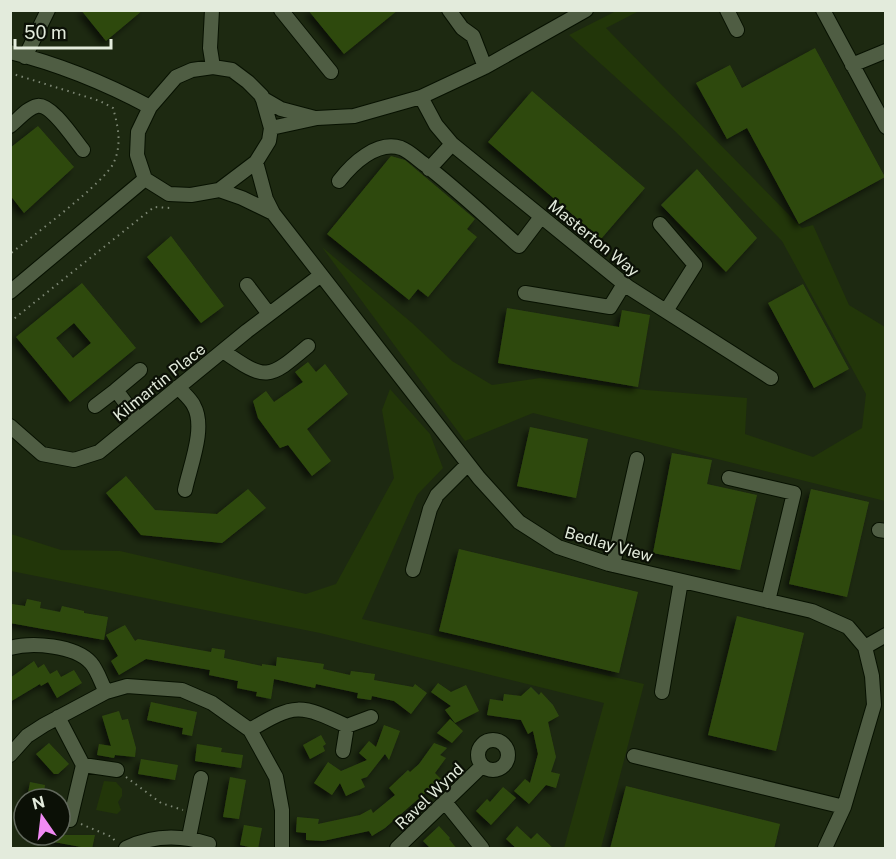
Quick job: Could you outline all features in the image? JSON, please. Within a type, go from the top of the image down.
[{"type":"street","points":[[25,57],[48,10]]},
{"type":"street","points":[[212,10],[210,48],[213,67]]},
{"type":"street","points":[[281,10],[331,72]]},
{"type":"street","points":[[449,10],[462,28],[473,36],[479,47],[482,61]]},
{"type":"street","points":[[271,128],[317,118],[354,116],[421,97],[482,61],[586,10]]},
{"type":"street","points":[[727,10],[737,30]]},
{"type":"street","points":[[823,10],[885,127]]},
{"type":"street","points":[[852,65],[885,51]]},
{"type":"street","points":[[10,52],[124,93],[150,107]]},
{"type":"street","points":[[262,98],[271,128],[269,141],[256,162],[219,190],[191,195],[169,194],[145,178],[137,155],[138,132],[150,107],[176,77],[192,70],[213,67],[232,70],[248,82],[262,98],[281,109],[317,118]]},
{"type":"street","name":"Masterton Way","points":[[421,97],[436,125],[452,144],[624,284],[771,378]]},
{"type":"street","points":[[10,126],[35,106],[45,106],[83,150]]},
{"type":"street","points":[[429,169],[452,144]]},
{"type":"street","points":[[339,181],[352,165],[374,151],[389,147],[402,148],[519,246],[541,217]]},
{"type":"street","name":"Bedlay View","points":[[256,162],[266,199],[273,213],[468,464],[519,522],[558,548],[613,565],[812,611],[848,627],[865,647],[872,676],[874,705],[844,807],[825,849]]},
{"type":"street","points":[[10,292],[145,178]]},
{"type":"street","name":"Bedlay View","points":[[219,190],[273,213]]},
{"type":"street","points":[[660,224],[695,265],[666,311]]},
{"type":"street","name":"Kilmartin Place","points":[[10,426],[42,454],[74,460],[99,452],[269,314],[321,275]]},
{"type":"street","points":[[525,293],[610,307],[624,284]]},
{"type":"street","points":[[247,285],[269,314]]},
{"type":"street","points":[[223,351],[252,371],[265,373],[283,367],[308,346]]},
{"type":"street","points":[[94,406],[140,370]]},
{"type":"street","points":[[178,387],[194,404],[198,416],[199,435],[191,459],[185,490]]},
{"type":"street","points":[[116,390],[138,420]]},
{"type":"street","points":[[613,565],[637,459]]},
{"type":"street","points":[[413,570],[433,502],[437,495],[468,464]]},
{"type":"street","points":[[729,478],[794,493],[768,601]]},
{"type":"street","points":[[662,692],[681,581]]},
{"type":"street","points":[[865,647],[885,635]]},
{"type":"street","points":[[10,648],[22,645],[45,645],[77,654],[90,662],[106,692]]},
{"type":"street","points":[[10,755],[27,736],[106,692],[127,686],[182,690],[212,703],[250,730],[276,777],[282,810],[282,849]]},
{"type":"street","points":[[250,730],[278,713],[297,708],[317,712],[347,726],[371,717]]},
{"type":"street","points":[[58,717],[83,765],[72,812]]},
{"type":"street","points":[[343,751],[347,726]]},
{"type":"street","points":[[634,756],[844,807]]},
{"type":"street","points":[[83,765],[117,770]]},
{"type":"street","name":"Ravel Wynd","points":[[397,849],[482,766]]},
{"type":"street","points":[[189,837],[201,778]]},
{"type":"street","points":[[445,802],[482,849]]},
{"type":"street","points":[[121,846],[160,838],[189,837],[209,844]]},
{"type":"path","points":[[10,322],[154,207],[179,208]]},
{"type":"path","points":[[117,770],[161,803],[194,813]]},
{"type":"path","points":[[72,821],[112,837],[121,846]]},
{"type":"green space","points":[[618,10],[639,11],[606,28],[802,228],[813,225],[849,305],[885,327],[885,501],[533,413],[465,441],[322,247],[412,323],[452,361],[492,385],[540,378],[747,398],[745,434],[813,457],[862,428],[866,394],[782,241],[676,132],[569,35]]},
{"type":"green space","points":[[390,389],[430,434],[443,468],[417,495],[362,619],[644,684],[601,848],[564,848],[604,703],[320,633],[11,571],[11,534],[61,550],[120,551],[306,594],[336,584],[394,478],[382,410]]},
{"type":"green space","points":[[104,781],[116,782],[122,789],[122,796],[118,802],[121,810],[117,814],[96,810]]},
{"type":"building","points":[[81,10],[143,10],[106,41]]},
{"type":"building","points":[[308,10],[398,10],[344,54]]},
{"type":"building","points":[[815,48],[885,177],[799,224],[747,128],[727,139],[696,83],[730,65],[742,88]]},
{"type":"building","points":[[532,91],[645,188],[601,239],[488,142]]},
{"type":"building","points":[[38,126],[74,167],[24,213],[10,195],[10,148]]},
{"type":"building","points":[[391,156],[405,160],[475,219],[467,229],[477,237],[428,297],[418,289],[409,300],[327,234]]},
{"type":"building","points":[[697,169],[757,238],[726,272],[661,205]]},
{"type":"building","points":[[171,236],[224,306],[201,323],[147,257]]},
{"type":"building","points":[[82,283],[136,348],[70,402],[16,337]],"holes":[[[74,323],[91,343],[73,358],[56,338]]]},
{"type":"building","points":[[803,284],[849,369],[814,388],[768,303]]},
{"type":"building","points":[[507,308],[619,327],[622,310],[650,315],[638,387],[498,363]]},
{"type":"building","points":[[308,362],[316,372],[325,364],[348,394],[307,429],[331,461],[312,476],[288,445],[280,448],[258,418],[253,401],[266,391],[274,402],[303,382],[295,372]]},
{"type":"building","points":[[530,427],[588,439],[576,498],[517,486]]},
{"type":"building","points":[[672,453],[712,460],[707,484],[757,495],[740,570],[653,553]]},
{"type":"building","points":[[126,476],[155,510],[217,514],[248,489],[266,508],[222,543],[141,535],[106,493]]},
{"type":"building","points":[[811,489],[869,502],[847,597],[789,584]]},
{"type":"building","points":[[459,549],[638,592],[619,673],[439,631]]},
{"type":"building","points":[[27,599],[41,602],[40,608],[60,612],[62,606],[108,617],[104,640],[10,623],[12,604],[25,606]]},
{"type":"building","points":[[737,616],[804,633],[776,751],[708,735]]},
{"type":"building","points":[[125,625],[135,641],[138,639],[211,652],[212,648],[225,650],[224,658],[262,666],[262,664],[276,666],[277,657],[324,664],[323,669],[350,675],[351,671],[375,674],[374,680],[413,687],[415,684],[427,693],[411,714],[394,701],[372,696],[371,700],[357,698],[358,693],[316,684],[315,688],[274,679],[271,699],[256,696],[257,692],[237,688],[238,681],[209,675],[210,670],[146,659],[119,675],[111,661],[118,656],[106,635]]},
{"type":"building","points":[[34,661],[38,668],[44,664],[50,674],[57,670],[61,677],[74,670],[82,683],[57,698],[48,682],[41,686],[40,684],[10,702],[10,678]]},
{"type":"building","points":[[438,683],[451,692],[466,685],[479,711],[455,723],[445,710],[451,706],[431,692]]},
{"type":"building","points":[[531,687],[539,695],[541,692],[559,716],[548,722],[556,757],[551,772],[560,774],[556,788],[546,785],[529,804],[514,791],[525,779],[530,783],[538,754],[533,731],[528,734],[521,720],[487,715],[490,699],[503,701],[504,694],[521,696]]},
{"type":"building","points":[[151,702],[197,712],[192,736],[182,734],[183,728],[147,720]]},
{"type":"building","points":[[119,711],[122,720],[128,719],[136,748],[135,757],[115,755],[114,758],[97,755],[99,744],[111,746],[102,716]]},
{"type":"building","points":[[450,719],[463,731],[452,743],[437,733]]},
{"type":"building","points":[[384,725],[400,731],[389,760],[385,754],[367,777],[361,779],[365,787],[346,796],[340,783],[332,795],[314,783],[328,762],[341,771],[367,760],[359,753],[369,741],[376,747]]},
{"type":"building","points":[[321,735],[326,744],[323,746],[325,751],[310,759],[303,745]]},
{"type":"building","points":[[49,743],[69,764],[58,774],[54,774],[36,754]]},
{"type":"building","points":[[434,743],[447,748],[440,755],[446,758],[435,773],[441,779],[385,828],[372,836],[369,831],[323,841],[306,840],[306,833],[296,832],[297,817],[319,819],[318,824],[360,815],[371,809],[373,813],[395,795],[389,788],[408,770],[410,772],[419,764]]},
{"type":"building","points":[[197,744],[222,748],[221,752],[243,755],[241,768],[195,761]]},
{"type":"building","points":[[141,759],[178,765],[175,780],[138,774]]},
{"type":"building","points":[[230,777],[246,780],[239,819],[223,817]]},
{"type":"building","points":[[30,782],[45,785],[45,787],[29,787]]},
{"type":"building","points":[[626,786],[780,824],[774,849],[610,849]]},
{"type":"building","points":[[503,787],[516,798],[491,825],[476,811],[487,799],[490,802]]},
{"type":"building","points":[[244,825],[262,828],[258,849],[240,845]]},
{"type":"building","points":[[439,826],[457,849],[431,849],[423,841]]},
{"type":"building","points":[[517,826],[531,839],[537,833],[554,849],[517,849],[506,839]]},
{"type":"building","points":[[72,835],[95,835],[92,849],[72,845]]}]
